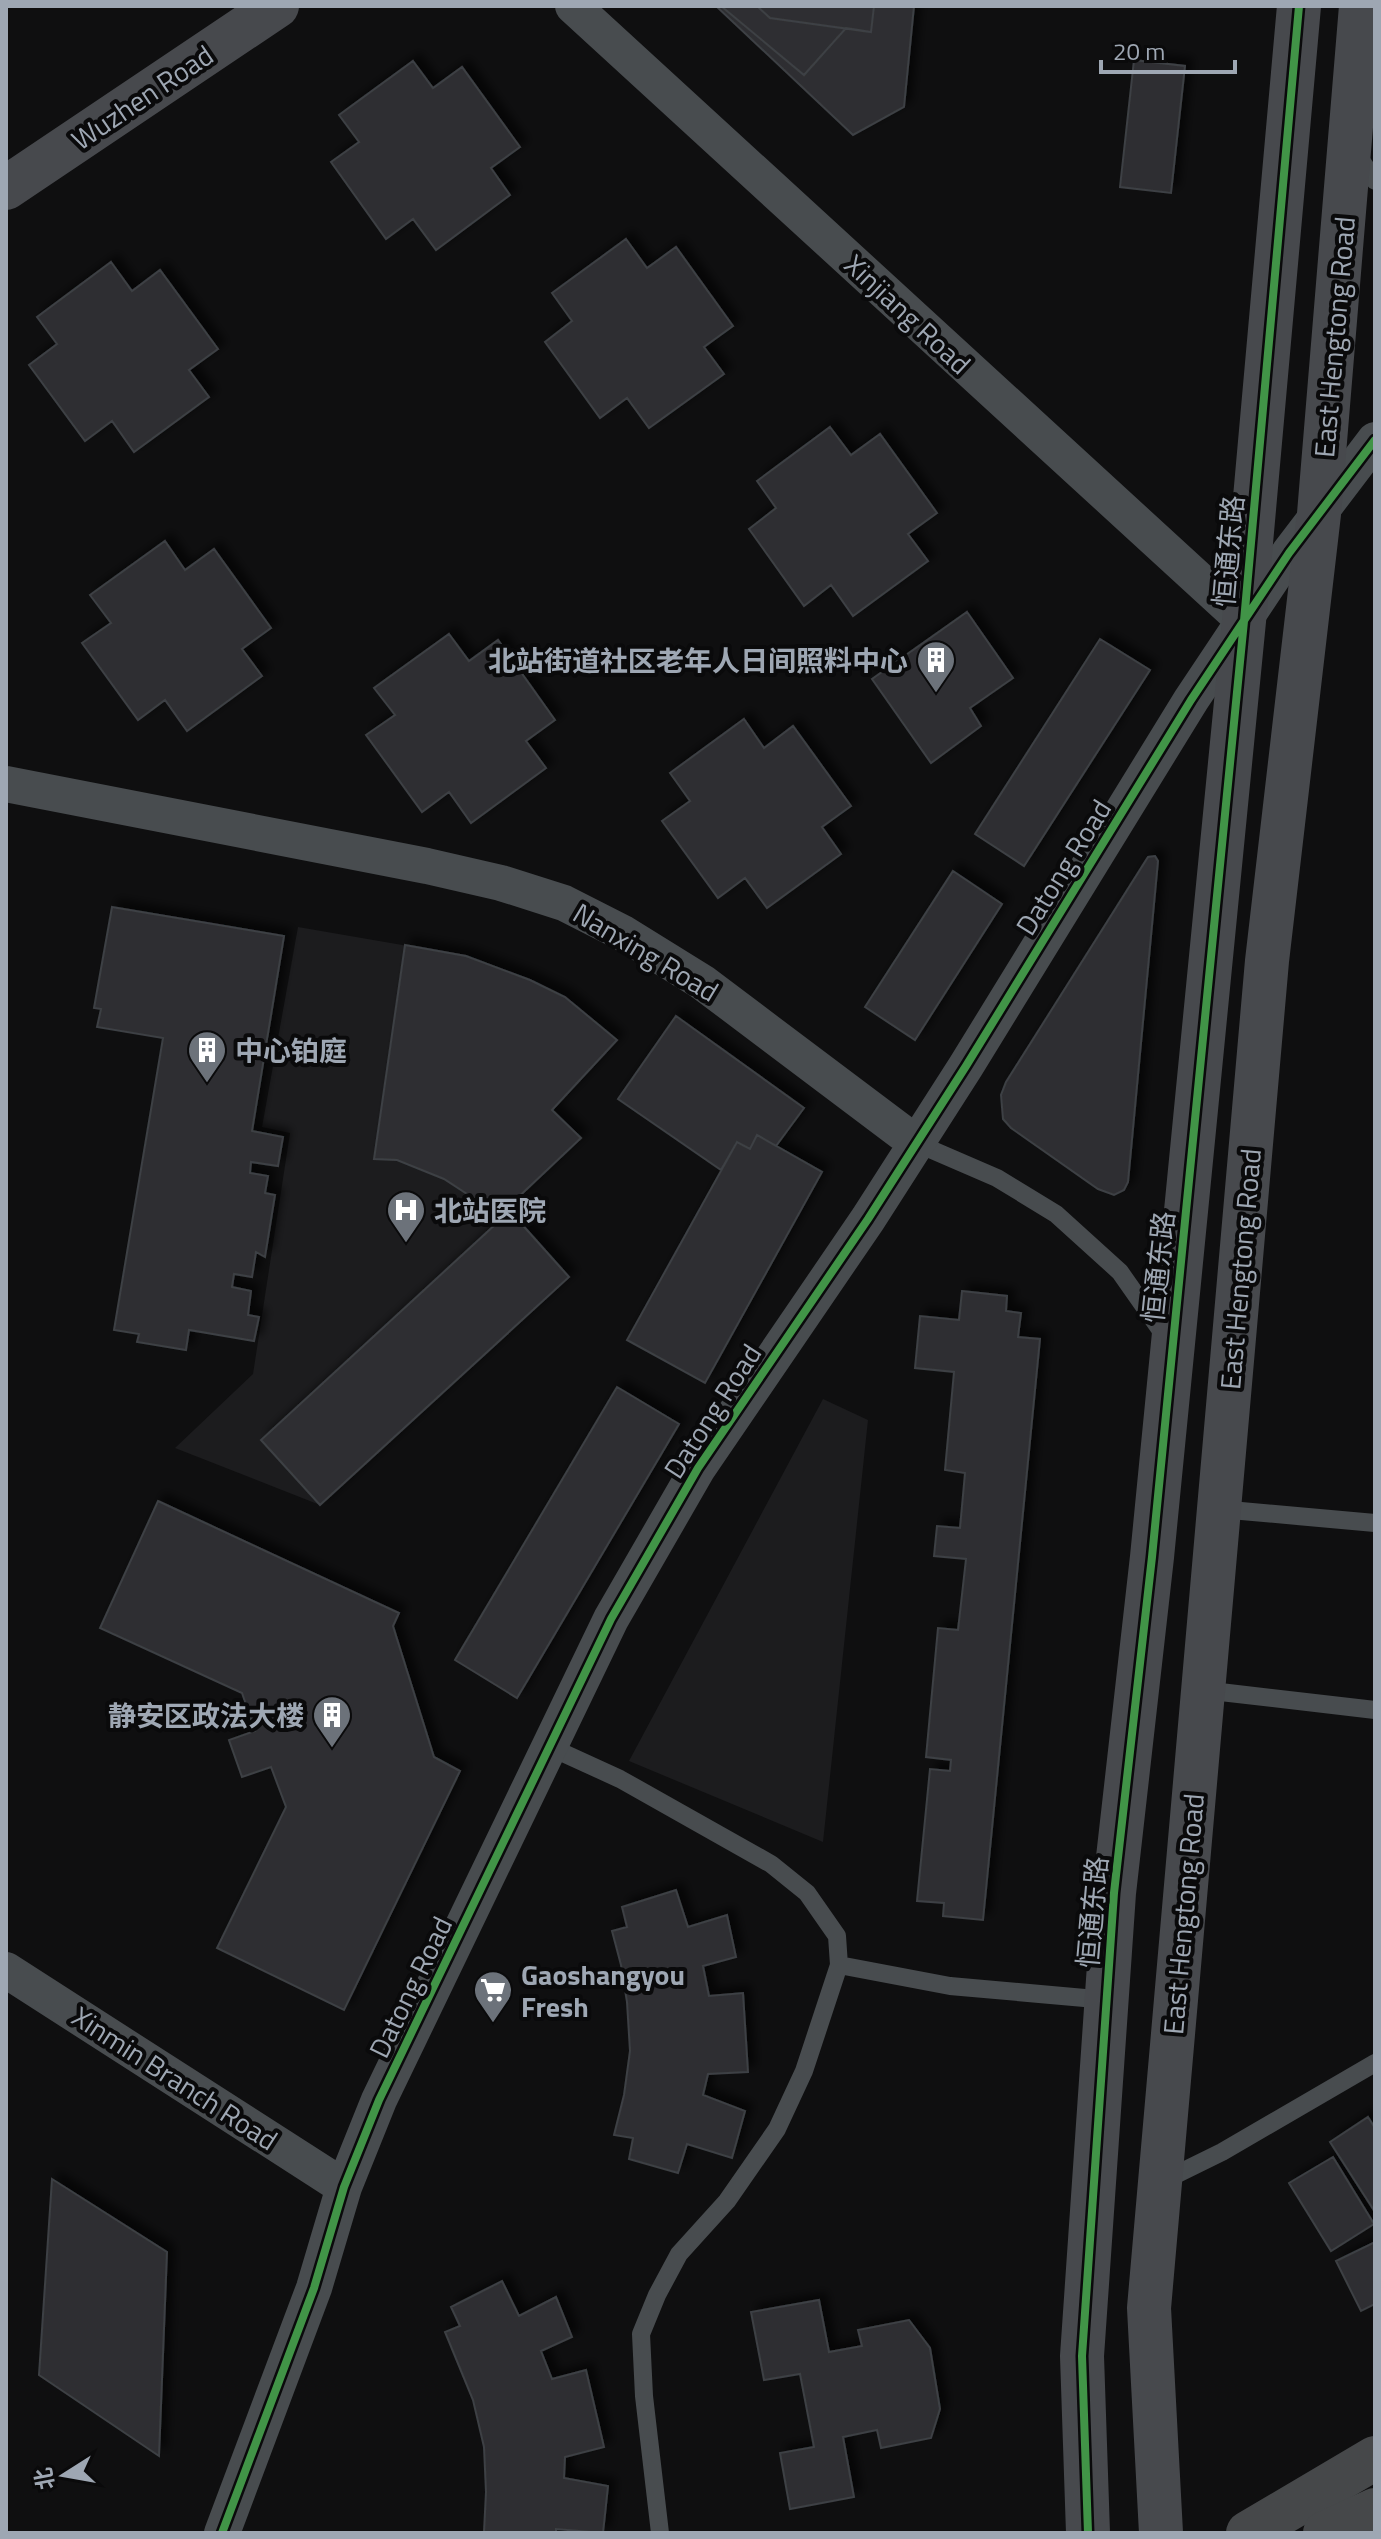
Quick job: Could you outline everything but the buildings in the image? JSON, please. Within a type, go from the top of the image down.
[{"type":"main road","name":"Wuzhen Road","points":[[6,188],[277,6]]},
{"type":"main road","name":"恒通东路","points":[[1088,2533],[1082,2356],[1114,1893],[1150,1572],[1244,621],[1299,6]]},
{"type":"main road","name":"East Hengtong Road","points":[[1161,2533],[1149,2308],[1267,961],[1319,514],[1361,6]]},
{"type":"main road","points":[[1248,2533],[1375,2458]]},
{"type":"main road","points":[[1325,2533],[1375,2510]]},
{"type":"street","name":"Xinjiang Road","points":[[573,6],[1244,621]]},
{"type":"street","name":"Datong Road","points":[[222,2533],[314,2288],[344,2187],[379,2100],[611,1619],[698,1468],[868,1219],[1191,700],[1289,553],[1375,440]]},
{"type":"street","name":"Nanxing Road","points":[[6,784],[427,866],[501,883],[564,903],[623,933],[702,982],[916,1143]]},
{"type":"street","name":"Xinmin Branch Road","points":[[6,1970],[344,2187]]},
{"type":"street","points":[[1357,2533],[1375,2525]]},
{"type":"lane","points":[[1350,144],[1375,181]]},
{"type":"lane","name":"Nanxing Road","points":[[916,1143],[997,1178],[1056,1214],[1120,1272],[1172,1348]]},
{"type":"lane","points":[[1219,1509],[1375,1523]]},
{"type":"lane","points":[[1203,1690],[1375,1710]]},
{"type":"lane","points":[[550,1747],[620,1779],[771,1864],[807,1893],[837,1936],[839,1965],[804,2071],[777,2129],[727,2201],[679,2254],[641,2334],[644,2396],[660,2533]]},
{"type":"lane","points":[[839,1965],[950,1986],[1107,2000]]},
{"type":"lane","points":[[1160,2182],[1222,2152],[1375,2063]]},
{"type":"shaded area","name":"北站医院","points":[[298,927],[466,956],[565,997],[617,1040],[552,1110],[581,1138],[507,1209],[569,1277],[320,1505],[175,1448],[253,1374],[290,1133],[262,1127]]},
{"type":"shaded area","points":[[823,1399],[868,1420],[823,1842],[629,1761]]},
{"type":"cycle path","points":[[1088,2533],[1082,2356],[1114,1893],[1152,1557],[1244,621],[1299,6]]},
{"type":"cycle path","points":[[222,2533],[314,2288],[344,2187],[379,2100],[611,1619],[698,1468],[868,1219],[1191,700],[1289,553],[1375,440]]},
{"type":"place","name":"北站街道社区老年人日间照料中心","points":[[936,694]]},
{"type":"place","name":"中心铂庭","points":[[207,1084]]},
{"type":"place","name":"北站医院","points":[[406,1244]]},
{"type":"place","name":"静安区政法大楼","points":[[332,1749]]},
{"type":"place","name":"Gaoshangyou Fresh","points":[[493,2024]]}]
